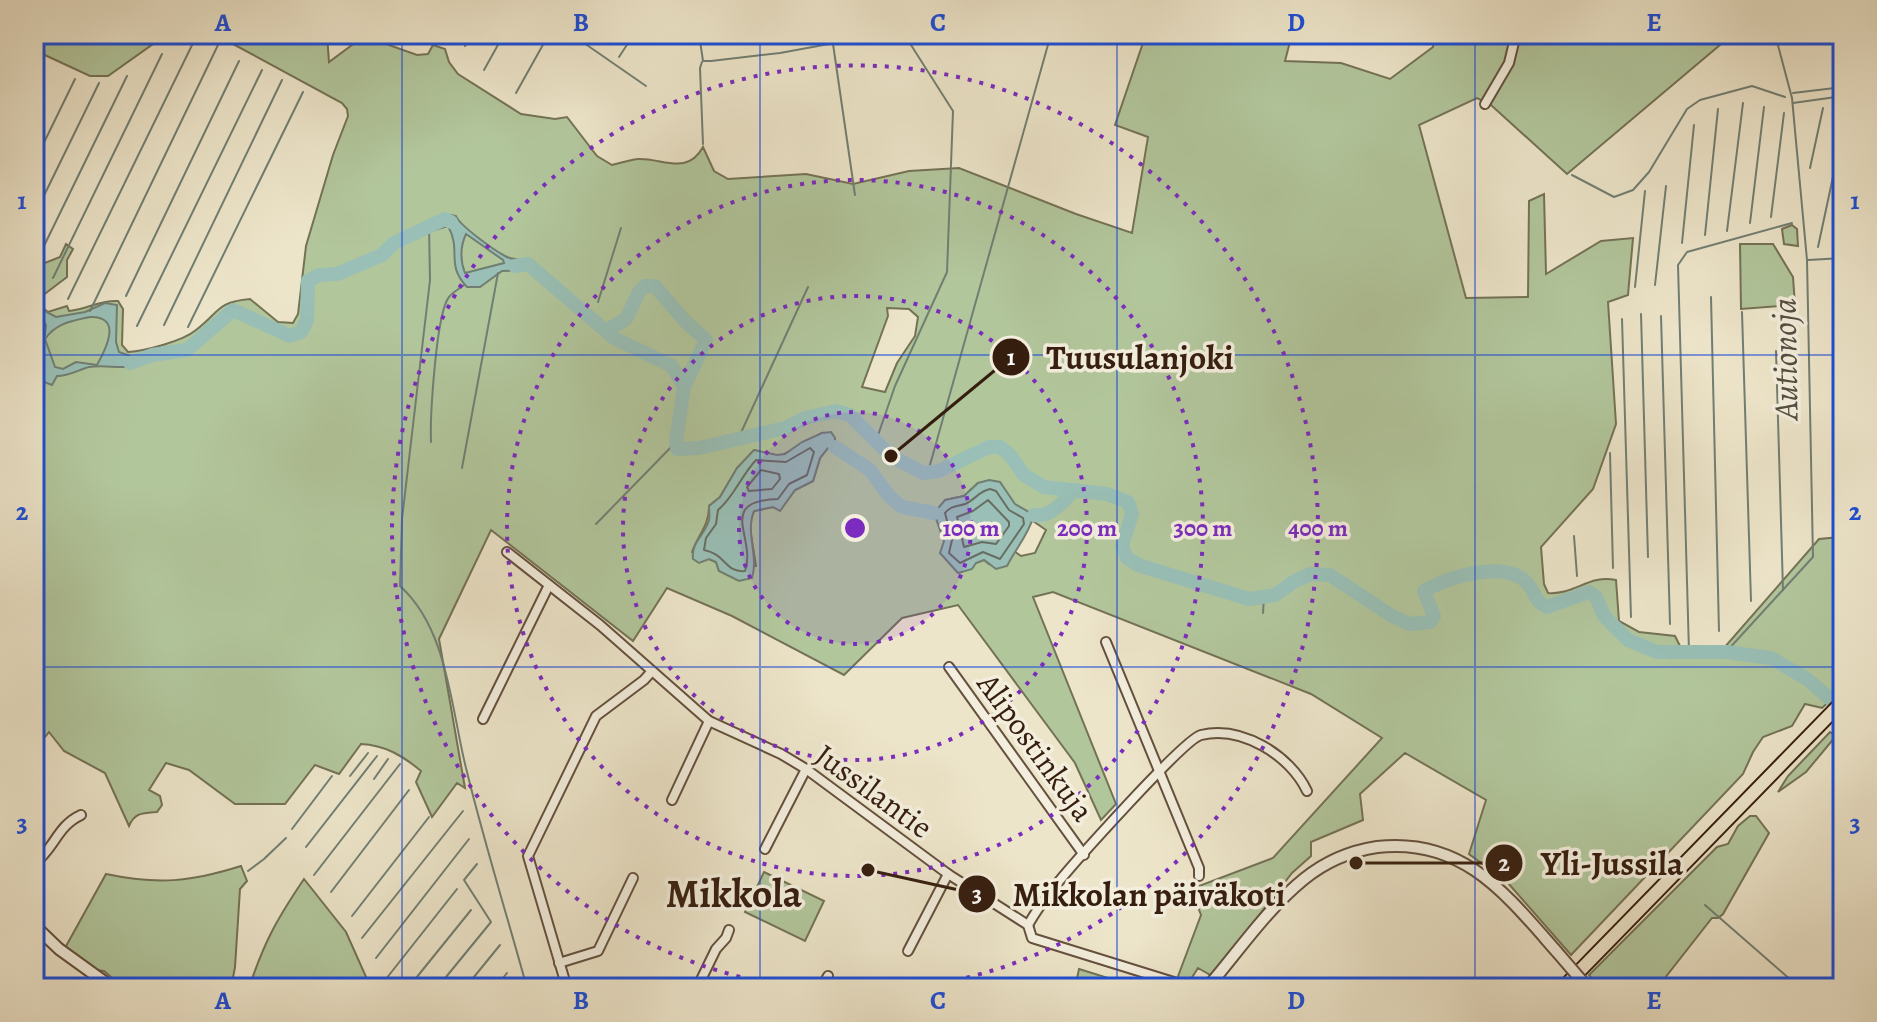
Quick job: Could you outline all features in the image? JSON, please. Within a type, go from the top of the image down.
[{"type":"main road","points":[[1563,988],[1843,701]]},
{"type":"street","points":[[1485,104],[1509,63],[1516,34]]},
{"type":"street","name":"Jussilantie","points":[[507,552],[709,721],[806,769],[948,874],[1028,925],[1032,938],[1193,988]]},
{"type":"street","points":[[483,719],[549,585]]},
{"type":"street","points":[[1106,642],[1199,868],[1199,876]]},
{"type":"street","name":"Alipostinkuja","points":[[949,667],[1084,855]]},
{"type":"street","points":[[567,988],[528,856],[596,716],[652,671]]},
{"type":"street","points":[[672,800],[709,721]]},
{"type":"street","points":[[1028,925],[1053,888],[1159,771],[1196,736],[1220,733],[1247,737],[1264,746],[1301,778],[1307,791]]},
{"type":"street","points":[[765,849],[806,769]]},
{"type":"street","points":[[34,864],[48,853],[65,822],[81,815]]},
{"type":"street","points":[[1207,988],[1303,880],[1348,854],[1392,845],[1419,846],[1471,866],[1502,891],[1588,988]]},
{"type":"street","points":[[908,951],[948,874]]},
{"type":"street","points":[[559,963],[598,951],[633,878]]},
{"type":"street","points":[[34,925],[59,949],[113,988]]},
{"type":"street","points":[[697,988],[729,930]]},
{"type":"street","points":[[821,988],[828,976]]},
{"type":"green space","points":[[34,34],[162,34],[160,39],[108,76],[90,76],[34,50]]},
{"type":"green space","points":[[214,34],[327,34],[329,62],[364,36],[417,55],[428,54],[433,45],[445,49],[449,62],[458,74],[521,114],[555,119],[567,117],[597,156],[612,165],[638,159],[682,163],[697,156],[703,147],[714,171],[728,179],[806,174],[853,184],[909,171],[959,168],[1132,233],[1148,137],[1115,125],[1146,34],[1292,34],[1285,61],[1341,63],[1390,79],[1433,47],[1435,34],[1733,34],[1567,174],[1491,105],[1477,98],[1419,125],[1466,298],[1528,297],[1529,201],[1544,194],[1546,274],[1601,241],[1633,238],[1628,295],[1608,302],[1616,424],[1593,489],[1541,547],[1544,584],[1548,593],[1566,591],[1598,580],[1616,580],[1619,621],[1639,632],[1675,636],[1681,648],[1724,648],[1819,539],[1840,537],[1840,513],[1843,513],[1843,709],[1832,699],[1822,708],[1805,704],[1792,726],[1763,737],[1743,774],[1571,955],[1508,883],[1469,854],[1486,800],[1405,753],[1360,794],[1363,820],[1311,842],[1311,856],[1292,873],[1212,976],[1198,968],[1189,982],[1177,979],[1201,915],[1191,889],[1273,858],[1382,738],[1311,694],[1053,592],[1033,597],[1116,804],[1101,820],[1075,763],[958,605],[902,618],[844,675],[732,616],[667,588],[633,641],[491,530],[439,639],[465,788],[457,783],[432,817],[416,782],[421,771],[393,752],[361,744],[339,774],[315,765],[285,804],[235,804],[189,770],[166,763],[149,790],[160,796],[162,805],[157,812],[137,816],[129,826],[105,773],[64,751],[49,732],[34,751],[34,269],[60,257],[66,244],[73,249],[67,260],[67,277],[42,296],[39,305],[48,312],[67,306],[69,311],[118,301],[123,309],[122,345],[128,352],[154,348],[182,338],[224,305],[239,300],[250,299],[278,322],[293,323],[298,314],[306,246],[348,116],[347,109],[342,103],[233,44],[218,42]],"holes":[[[887,308],[909,309],[918,317],[915,336],[897,363],[885,392],[862,387],[888,316]],[[822,433],[828,448],[820,458],[813,481],[795,490],[780,510],[773,507],[754,511],[749,522],[756,566],[719,571],[716,562],[692,552],[705,524],[709,506],[720,497],[737,468],[754,450],[781,455]],[[978,483],[1008,495],[1015,505],[1034,515],[1033,521],[1046,530],[1035,553],[1021,556],[1014,551],[1010,556],[989,564],[984,560],[976,563],[944,541],[938,518],[945,500],[964,496]]]},
{"type":"green space","points":[[1792,225],[1797,229],[1798,246],[1784,244],[1782,229]]},
{"type":"green space","points":[[1740,244],[1773,244],[1793,277],[1795,305],[1741,309]]},
{"type":"green space","points":[[1830,732],[1836,736],[1806,772],[1778,792],[1788,776]]},
{"type":"green space","points":[[1750,816],[1756,816],[1769,833],[1723,914],[1712,918],[1657,988],[1600,988],[1589,975],[1717,847],[1728,844],[1738,826]]},
{"type":"green space","points":[[241,866],[247,881],[240,889],[231,988],[124,988],[104,971],[95,970],[65,948],[106,874],[158,881],[206,876]]},
{"type":"green space","points":[[764,872],[824,901],[805,941],[745,912]]},
{"type":"green space","points":[[304,879],[346,932],[371,988],[249,988],[272,931]]},
{"type":"green space","points":[[1079,969],[1140,988],[1075,988]]},
{"type":"water","points":[[456,216],[470,231],[500,253],[530,261],[529,270],[502,271],[480,287],[467,287],[457,271],[454,243],[448,226],[435,230],[432,219]],"holes":[[[466,234],[504,263],[465,273],[461,254]]]},
{"type":"water","points":[[105,303],[117,305],[116,342],[119,352],[133,357],[146,355],[146,359],[125,367],[89,367],[57,376],[52,385],[34,378],[34,338],[45,335],[46,325],[41,318],[34,318],[34,305],[56,317],[85,312]],"holes":[[[100,318],[106,322],[109,335],[97,365],[76,362],[63,369],[55,367],[45,339],[49,334],[71,322]]]},
{"type":"water","points":[[831,432],[835,447],[828,448],[820,458],[813,481],[795,490],[780,511],[773,507],[754,511],[751,528],[752,578],[739,581],[719,571],[716,562],[709,559],[699,563],[693,559],[694,548],[709,520],[709,506],[720,497],[737,468],[754,450],[785,454],[802,442]]},
{"type":"water","points":[[989,480],[1000,482],[1015,504],[1034,515],[1032,522],[1007,566],[996,569],[984,560],[972,569],[958,573],[940,553],[944,541],[934,513],[945,500],[964,496],[978,483]]},
{"type":"waterway","points":[[435,42],[436,34]]},
{"type":"waterway","points":[[465,46],[471,34]]},
{"type":"waterway","points":[[484,70],[504,34]]},
{"type":"waterway","points":[[516,93],[549,34]]},
{"type":"waterway","points":[[571,34],[646,86]]},
{"type":"waterway","points":[[619,57],[634,34]]},
{"type":"waterway","points":[[699,34],[703,61],[780,53],[867,37]]},
{"type":"waterway","points":[[876,441],[895,386],[947,272],[953,111],[904,34]]},
{"type":"waterway","points":[[928,472],[1051,34]]},
{"type":"waterway","name":"Autionoja","points":[[1726,652],[1813,557],[1807,260],[1792,98],[1775,34]]},
{"type":"waterway","points":[[68,299],[195,39]]},
{"type":"waterway","points":[[833,44],[855,195]]},
{"type":"waterway","points":[[90,311],[218,45]]},
{"type":"waterway","points":[[53,278],[162,54]]},
{"type":"waterway","points":[[126,296],[239,61]]},
{"type":"waterway","points":[[702,62],[703,144]]},
{"type":"waterway","points":[[137,326],[262,70]]},
{"type":"waterway","points":[[41,252],[127,76]]},
{"type":"waterway","points":[[34,163],[75,79]]},
{"type":"waterway","points":[[164,325],[282,80]]},
{"type":"waterway","points":[[34,216],[99,83]]},
{"type":"waterway","points":[[1572,175],[1614,197],[1633,190],[1649,172],[1687,109],[1700,100],[1752,86],[1785,97]]},
{"type":"waterway","points":[[1793,93],[1843,87]]},
{"type":"waterway","points":[[188,327],[303,92]]},
{"type":"waterway","points":[[1793,103],[1843,96]]},
{"type":"waterway","points":[[1727,231],[1743,103]]},
{"type":"waterway","points":[[1750,223],[1764,107]]},
{"type":"waterway","points":[[1810,168],[1823,108]]},
{"type":"waterway","points":[[1705,235],[1718,109]]},
{"type":"waterway","points":[[1771,217],[1784,113]]},
{"type":"waterway","points":[[1682,243],[1694,125]]},
{"type":"waterway","points":[[1818,247],[1843,130]]},
{"type":"waterway","points":[[1655,285],[1666,186]]},
{"type":"waterway","points":[[1635,287],[1645,191]]},
{"type":"waterway","points":[[130,363],[152,355],[187,350],[233,310],[290,336],[301,332],[307,320],[308,281],[319,275],[337,274],[382,255],[394,243],[445,219],[451,222]]},
{"type":"waterway","points":[[1689,652],[1678,265],[1687,252],[1792,223]]},
{"type":"waterway","points":[[429,225],[430,280],[402,519],[400,586],[416,604],[438,647],[473,796],[527,988]]},
{"type":"waterway","points":[[598,302],[621,228]]},
{"type":"waterway","points":[[1838,250],[1843,228]]},
{"type":"waterway","points":[[1808,260],[1843,258]]},
{"type":"waterway","points":[[515,266],[528,264],[614,338],[672,366],[684,387],[677,449],[699,448],[785,428],[805,418],[836,411],[850,415],[891,456],[923,473],[939,471],[989,447],[1000,447],[1024,475],[1044,487],[1107,494],[1128,502],[1132,514],[1122,546],[1127,558],[1138,565],[1249,599],[1275,595],[1311,574],[1330,575],[1409,624],[1430,622],[1434,616],[1424,591],[1461,576],[1505,572],[1527,583],[1537,599],[1547,607],[1589,592],[1596,597],[1604,616],[1628,640],[1657,652],[1726,652],[1771,658],[1807,679],[1843,710]]},
{"type":"waterway","points":[[1833,268],[1839,508]]},
{"type":"waterway","points":[[462,468],[498,273]]},
{"type":"waterway","points":[[431,442],[437,344],[444,307],[449,297],[464,285]]},
{"type":"waterway","points":[[607,330],[626,319],[645,286],[655,286],[706,340],[684,387]]},
{"type":"waterway","points":[[739,437],[808,287]]},
{"type":"waterway","points":[[1711,297],[1719,631]]},
{"type":"waterway","points":[[1742,312],[1751,601]]},
{"type":"waterway","points":[[1641,314],[1648,557]]},
{"type":"waterway","points":[[1661,316],[1670,624]]},
{"type":"waterway","points":[[1622,319],[1631,617]]},
{"type":"waterway","points":[[1776,351],[1783,590]]},
{"type":"waterway","points":[[596,524],[676,442]]},
{"type":"waterway","points":[[835,447],[870,470],[889,496],[902,507],[934,513]]},
{"type":"waterway","points":[[1610,453],[1613,568]]},
{"type":"waterway","points":[[1034,515],[1051,511],[1075,490]]},
{"type":"waterway","points":[[1574,536],[1577,576]]},
{"type":"waterway","points":[[1263,613],[1264,597]]},
{"type":"waterway","points":[[350,776],[368,753]]},
{"type":"waterway","points":[[306,847],[377,756]]},
{"type":"waterway","points":[[374,779],[388,759]]},
{"type":"waterway","points":[[314,875],[400,764]]},
{"type":"waterway","points":[[292,829],[332,776]]},
{"type":"waterway","points":[[331,892],[409,790]]},
{"type":"waterway","points":[[362,938],[463,811]]},
{"type":"waterway","points":[[352,916],[429,817]]},
{"type":"waterway","points":[[248,871],[286,838]]},
{"type":"waterway","points":[[376,958],[469,839]]},
{"type":"waterway","points":[[437,988],[491,922],[464,880],[477,864]]},
{"type":"waterway","points":[[382,984],[457,889]]},
{"type":"waterway","points":[[1705,905],[1800,988]]},
{"type":"waterway","points":[[408,988],[471,910]]},
{"type":"waterway","points":[[465,988],[500,945]]},
{"type":"waterway","points":[[495,988],[507,973]]},
{"type":"place","name":"Tuusulanjoki","points":[[891,456]]},
{"type":"place","name":"Yli-Jussila","points":[[1356,863]]},
{"type":"place","name":"Mikkolan päiväkoti","points":[[868,870]]},
{"type":"district","name":"Mikkola","points":[[734,893]]}]
